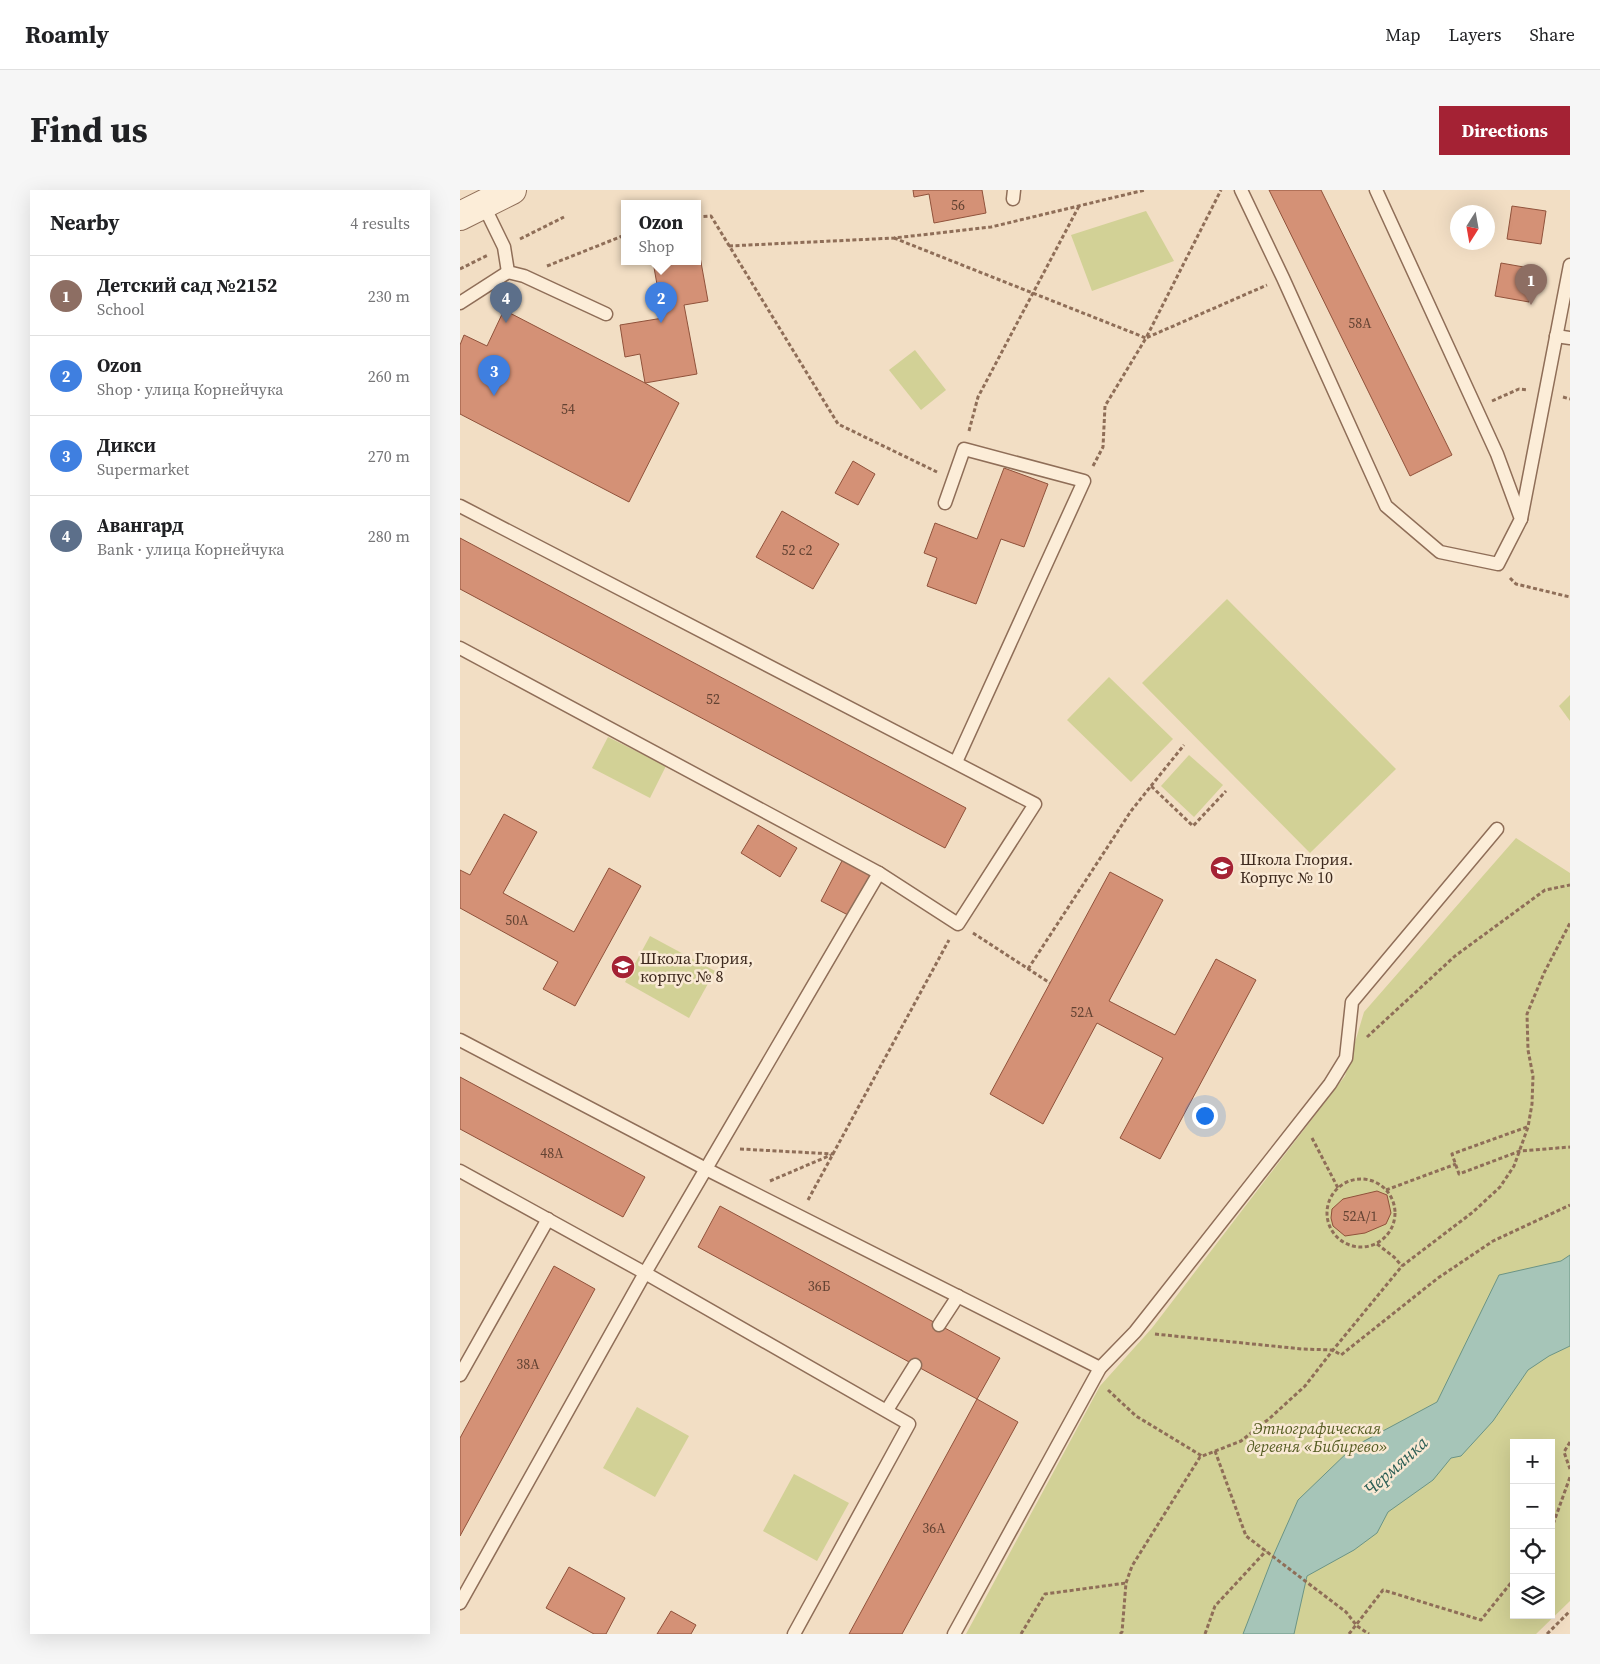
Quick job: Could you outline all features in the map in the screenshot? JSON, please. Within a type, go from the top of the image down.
[{"type":"street","points":[[471,210],[512,190]]},
{"type":"lane","points":[[1241,190],[1386,506],[1440,552],[1498,564],[1521,519],[1570,265]]},
{"type":"lane","points":[[1376,190],[1497,454],[1521,519]]},
{"type":"lane","points":[[471,210],[504,247],[508,272]]},
{"type":"lane","points":[[460,303],[508,272],[524,276],[606,314]]},
{"type":"lane","points":[[1556,336],[1570,338]]},
{"type":"lane","points":[[946,503],[964,449],[1084,481],[956,762]]},
{"type":"lane","points":[[460,506],[1036,804],[958,924],[879,873],[460,648]]},
{"type":"lane","points":[[954,1634],[1098,1373],[1135,1332],[1330,1084],[1346,1058],[1352,1002],[1497,829]]},
{"type":"lane","points":[[460,1603],[645,1272],[879,873]]},
{"type":"lane","points":[[460,1040],[706,1169],[958,1296],[1098,1373]]},
{"type":"lane","points":[[460,1171],[645,1272],[909,1424],[794,1634]]},
{"type":"lane","points":[[460,1375],[548,1219]]},
{"type":"lane","points":[[939,1325],[958,1296]]},
{"type":"lane","points":[[887,1410],[915,1365]]},
{"type":"path","points":[[730,246],[894,238],[991,227],[1145,190]]},
{"type":"path","points":[[1084,481],[1103,447],[1105,406],[1146,338],[1221,190]]},
{"type":"path","points":[[964,449],[978,397],[1080,206]]},
{"type":"path","points":[[701,217],[711,216],[838,424],[953,480]]},
{"type":"path","points":[[524,276],[621,237]]},
{"type":"path","points":[[894,238],[1146,338],[1283,278]]},
{"type":"path","points":[[1476,409],[1519,389],[1545,394]]},
{"type":"path","points":[[1498,564],[1516,584],[1569,598]]},
{"type":"path","points":[[1028,969],[1130,811],[1184,745]]},
{"type":"path","points":[[1151,786],[1193,826],[1226,791]]},
{"type":"path","points":[[1346,1058],[1455,956],[1545,890],[1570,885]]},
{"type":"path","points":[[1120,1634],[1122,1632],[1126,1583],[1132,1566],[1202,1456],[1241,1441],[1305,1386],[1402,1266],[1473,1212],[1500,1186],[1514,1166],[1528,1127],[1532,1104],[1533,1076],[1528,1050],[1526,1014],[1570,922]]},
{"type":"path","points":[[799,1216],[958,924],[1050,983]]},
{"type":"path","points":[[1528,1127],[1452,1154],[1459,1174],[1520,1152],[1570,1147]]},
{"type":"path","points":[[1310,1134],[1338,1188]]},
{"type":"path","points":[[718,1147],[834,1154]]},
{"type":"path","points":[[748,1190],[834,1154]]},
{"type":"path","points":[[1386,1190],[1456,1164]]},
{"type":"path","points":[[1358,1179],[1373,1181],[1386,1190],[1392,1200],[1395,1212],[1393,1225],[1386,1236],[1377,1244],[1362,1248],[1347,1245],[1335,1236],[1328,1223],[1327,1207],[1332,1194],[1338,1188],[1344,1183],[1358,1179]]},
{"type":"path","points":[[1135,1332],[1302,1349],[1333,1350],[1341,1355],[1438,1278],[1493,1240],[1570,1205]]},
{"type":"path","points":[[1377,1244],[1402,1266]]},
{"type":"path","points":[[1098,1373],[1136,1416],[1202,1456]]},
{"type":"path","points":[[1570,1442],[1564,1452],[1570,1469]]},
{"type":"path","points":[[1215,1451],[1246,1536],[1346,1612],[1356,1626],[1369,1634]]},
{"type":"path","points":[[1551,1529],[1570,1477]]},
{"type":"path","points":[[1204,1634],[1215,1606],[1266,1551]]},
{"type":"path","points":[[1021,1634],[1045,1594],[1126,1583]]},
{"type":"path","points":[[1349,1634],[1384,1590],[1481,1620],[1510,1584]]},
{"type":"path","points":[[1548,1634],[1570,1611]]},
{"type":"green space","points":[[1146,211],[1174,261],[1092,291],[1071,235]]},
{"type":"green space","points":[[915,350],[946,390],[921,410],[889,370]]},
{"type":"green space","points":[[1227,599],[1396,769],[1310,853],[1142,683]]},
{"type":"green space","points":[[1109,677],[1173,739],[1131,782],[1067,720]]},
{"type":"green space","points":[[1570,695],[1570,721],[1559,706]]},
{"type":"green space","points":[[608,737],[666,766],[650,798],[592,768]]},
{"type":"green space","points":[[1189,755],[1223,785],[1194,817],[1161,786]]},
{"type":"green space","name":"Этнографическая деревня «Бибирево»","points":[[1516,838],[1570,873],[1570,1601],[1555,1616],[1555,1439],[1510,1439],[1510,1619],[1551,1619],[1536,1634],[966,1634],[1100,1386],[1152,1328],[1345,1076],[1364,1012]]},
{"type":"green space","points":[[650,936],[715,971],[689,1018],[625,982]]},
{"type":"green space","points":[[637,1407],[689,1436],[655,1497],[603,1468]]},
{"type":"green space","points":[[794,1474],[849,1503],[817,1561],[763,1531]]},
{"type":"water","name":"Чермянка","points":[[1570,1255],[1570,1346],[1549,1356],[1528,1370],[1493,1421],[1461,1456],[1451,1458],[1433,1480],[1388,1512],[1377,1533],[1354,1550],[1307,1576],[1294,1634],[1243,1634],[1274,1554],[1298,1500],[1353,1447],[1437,1402],[1499,1275],[1561,1261]]},
{"type":"building","points":[[913,190],[982,190],[986,213],[934,223],[929,194],[914,197]]},
{"type":"building","points":[[1269,190],[1321,190],[1452,455],[1410,476]]},
{"type":"building","points":[[1512,206],[1546,211],[1541,244],[1507,239]]},
{"type":"building","points":[[701,262],[708,301],[684,305],[697,374],[645,383],[640,354],[625,357],[620,325],[663,318],[654,265],[701,265]]},
{"type":"building","points":[[1501,263],[1535,269],[1529,302],[1495,296]]},
{"type":"building","points":[[504,310],[645,383],[679,403],[629,502],[460,414],[460,345],[464,335],[487,346]]},
{"type":"building","points":[[853,461],[875,474],[858,505],[835,493]]},
{"type":"building","points":[[1004,468],[1048,484],[1024,547],[1001,539],[976,604],[927,586],[937,558],[924,553],[935,523],[977,539]]},
{"type":"building","points":[[782,511],[839,544],[813,589],[756,557]]},
{"type":"building","points":[[460,538],[966,808],[945,848],[460,589]]},
{"type":"building","points":[[504,814],[537,832],[503,893],[574,932],[609,868],[641,886],[575,1006],[543,989],[558,962],[460,908],[460,870],[470,875]]},
{"type":"building","points":[[758,825],[797,848],[780,877],[741,853]]},
{"type":"building","points":[[843,859],[871,874],[848,915],[821,901]]},
{"type":"building","points":[[1110,872],[1163,900],[1109,1001],[1175,1035],[1216,959],[1256,980],[1160,1159],[1120,1138],[1163,1058],[1097,1023],[1043,1124],[990,1094]]},
{"type":"building","points":[[460,1077],[645,1177],[623,1217],[460,1129]]},
{"type":"building","points":[[1377,1191],[1387,1195],[1391,1213],[1386,1224],[1365,1233],[1345,1236],[1333,1226],[1331,1218],[1332,1209],[1343,1199]]},
{"type":"building","points":[[720,1206],[1000,1358],[977,1399],[698,1247]]},
{"type":"building","points":[[554,1266],[595,1289],[460,1536],[460,1438]]},
{"type":"building","points":[[977,1399],[1018,1422],[902,1634],[849,1634]]},
{"type":"building","points":[[569,1567],[625,1598],[606,1634],[594,1634],[546,1608]]},
{"type":"building","points":[[671,1611],[696,1625],[691,1634],[657,1634]]},
{"type":"place","name":"Детский сад №2152","points":[[1531,305]]},
{"type":"place","name":"Авангард","points":[[506,323]]},
{"type":"place","name":"Ozon","points":[[661,323]]},
{"type":"place","name":"Дикси","points":[[494,396]]},
{"type":"place","name":"Школа Глория. Корпус № 10","points":[[1222,868]]},
{"type":"place","name":"Школа Глория, корпус № 8","points":[[623,967]]}]
